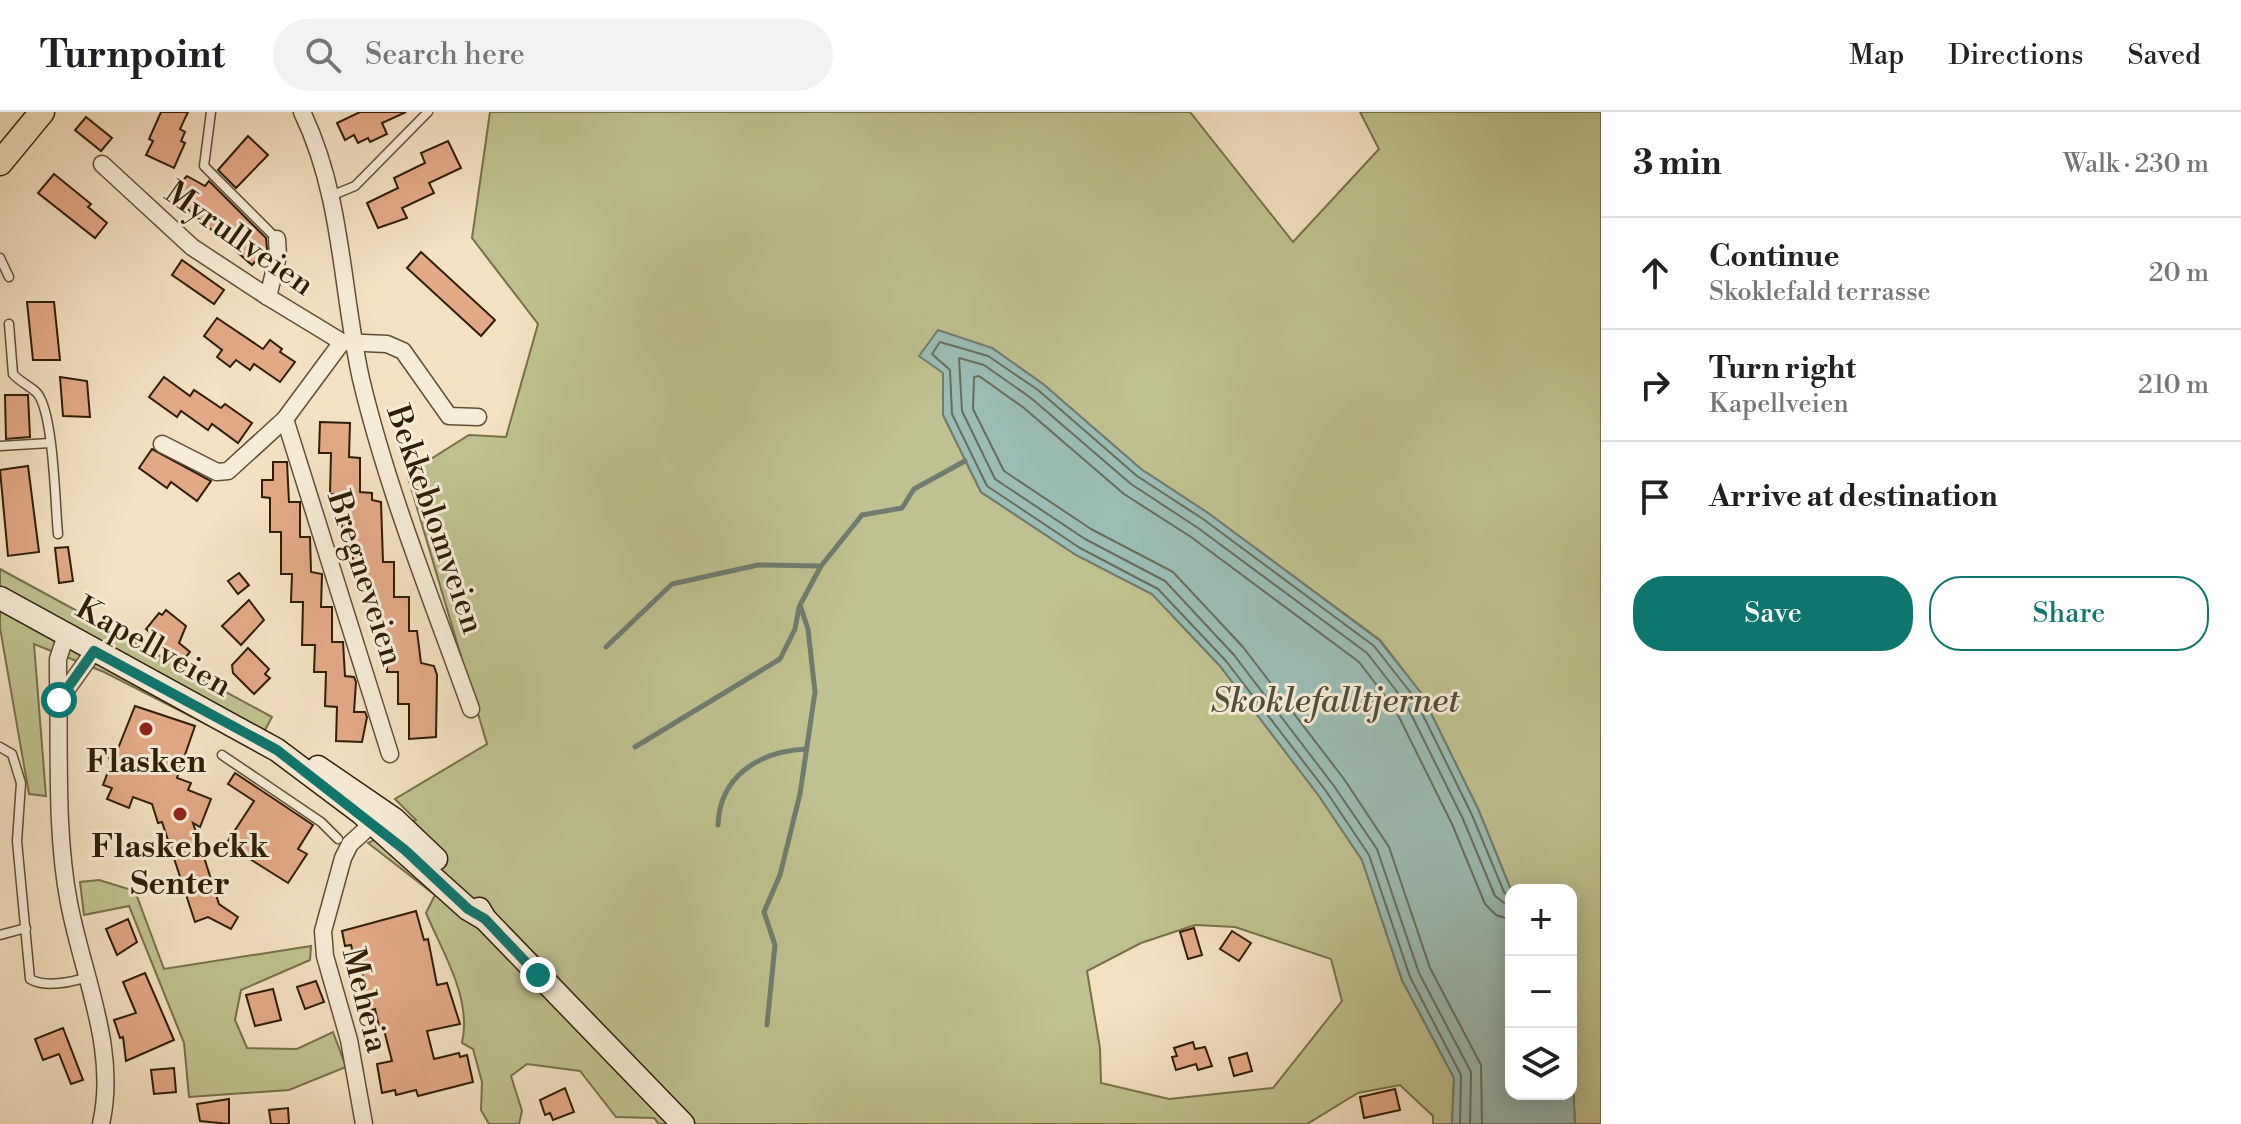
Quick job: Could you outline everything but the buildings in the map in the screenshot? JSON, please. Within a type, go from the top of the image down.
[{"type":"main road","points":[[0,163],[42,112]]},
{"type":"main road","name":"Kapellveien","points":[[0,598],[277,750],[370,813],[468,909],[485,919],[683,1124]]},
{"type":"street","name":"Bekkeblomveien","points":[[302,112],[333,195],[348,344],[379,452],[471,709]]},
{"type":"street","name":"Myrullveien","points":[[102,164],[192,247],[348,344]]},
{"type":"street","points":[[268,297],[278,256],[277,239]]},
{"type":"street","points":[[162,444],[224,472],[285,419],[348,344]]},
{"type":"street","name":"Bekkeblomveien","points":[[348,344],[387,344],[403,351],[449,416],[478,417]]},
{"type":"street","name":"Bregneveien","points":[[285,419],[390,754]]},
{"type":"street","points":[[66,635],[58,659],[65,866],[69,902],[89,976],[108,1069],[101,1124]]},
{"type":"street","points":[[59,700],[94,651]]},
{"type":"street","name":"Meheia","points":[[364,1124],[349,1040],[323,947],[325,916],[344,842],[351,829],[370,813]]},
{"type":"lane","points":[[211,112],[204,166],[277,239]]},
{"type":"lane","points":[[333,195],[355,186],[428,112]]},
{"type":"lane","points":[[0,258],[9,277]]},
{"type":"lane","points":[[9,324],[13,374],[38,394],[50,443],[58,534]]},
{"type":"lane","points":[[0,446],[50,443]]},
{"type":"lane","points":[[0,747],[12,754],[21,783],[17,841],[30,979],[37,984],[89,976]]},
{"type":"lane","points":[[222,755],[321,822],[344,842]]},
{"type":"lane","points":[[0,935],[26,928]]},
{"type":"green space","points":[[490,112],[1190,112],[1293,242],[1379,149],[1360,112],[1601,112],[1601,1124],[1575,1124],[1577,884],[1509,884],[1479,811],[1421,693],[1380,640],[1208,513],[1141,469],[1043,384],[992,348],[943,372],[943,415],[981,492],[1076,555],[1152,594],[1220,666],[1319,796],[1362,860],[1402,980],[1454,1078],[1452,1124],[1433,1124],[1433,1116],[1400,1085],[1358,1093],[1307,1124],[659,1124],[654,1118],[616,1117],[580,1071],[527,1064],[511,1076],[522,1111],[519,1124],[489,1124],[481,1110],[482,1082],[473,1049],[462,1043],[463,1009],[454,976],[426,913],[435,895],[368,843],[416,820],[395,799],[487,744],[407,474],[469,435],[506,437],[538,324],[472,238]],"holes":[[[1195,925],[1235,927],[1331,959],[1342,1001],[1273,1088],[1169,1099],[1101,1083],[1100,1048],[1087,971],[1141,943]]]},
{"type":"green space","points":[[0,569],[272,717],[255,749],[104,672],[34,644],[46,796],[29,794],[0,628]]},
{"type":"green space","points":[[99,880],[135,891],[164,969],[311,946],[310,960],[241,990],[235,1020],[247,1048],[297,1049],[333,1032],[346,1067],[289,1090],[189,1097],[184,1043],[129,906],[84,915],[80,882]]},
{"type":"water","name":"Skoklefalltjernet","points":[[938,330],[992,348],[1043,384],[1141,469],[1208,513],[1379,640],[1421,693],[1479,811],[1509,884],[1505,884],[1505,1100],[1574,1100],[1575,1124],[1452,1124],[1454,1078],[1402,980],[1362,860],[1319,796],[1220,666],[1152,594],[1076,555],[981,492],[943,415],[943,373],[919,356]]},
{"type":"waterway","points":[[767,1025],[775,945],[764,912],[780,875],[800,794],[815,692],[808,629],[800,605],[821,566],[862,515],[902,508],[914,489],[965,461]]},
{"type":"waterway","points":[[606,647],[672,584],[758,565],[821,566]]},
{"type":"waterway","points":[[635,747],[780,659],[795,629],[799,607]]},
{"type":"waterway","points":[[718,825],[726,793],[745,770],[772,755],[805,749]]},
{"type":"place","name":"Flasken","points":[[146,729]]},
{"type":"place","name":"Flaskebekk Senter","points":[[180,814]]},
{"type":"route","points":[[59,700],[94,651],[277,750],[405,850],[468,909],[485,919],[538,975]]}]
